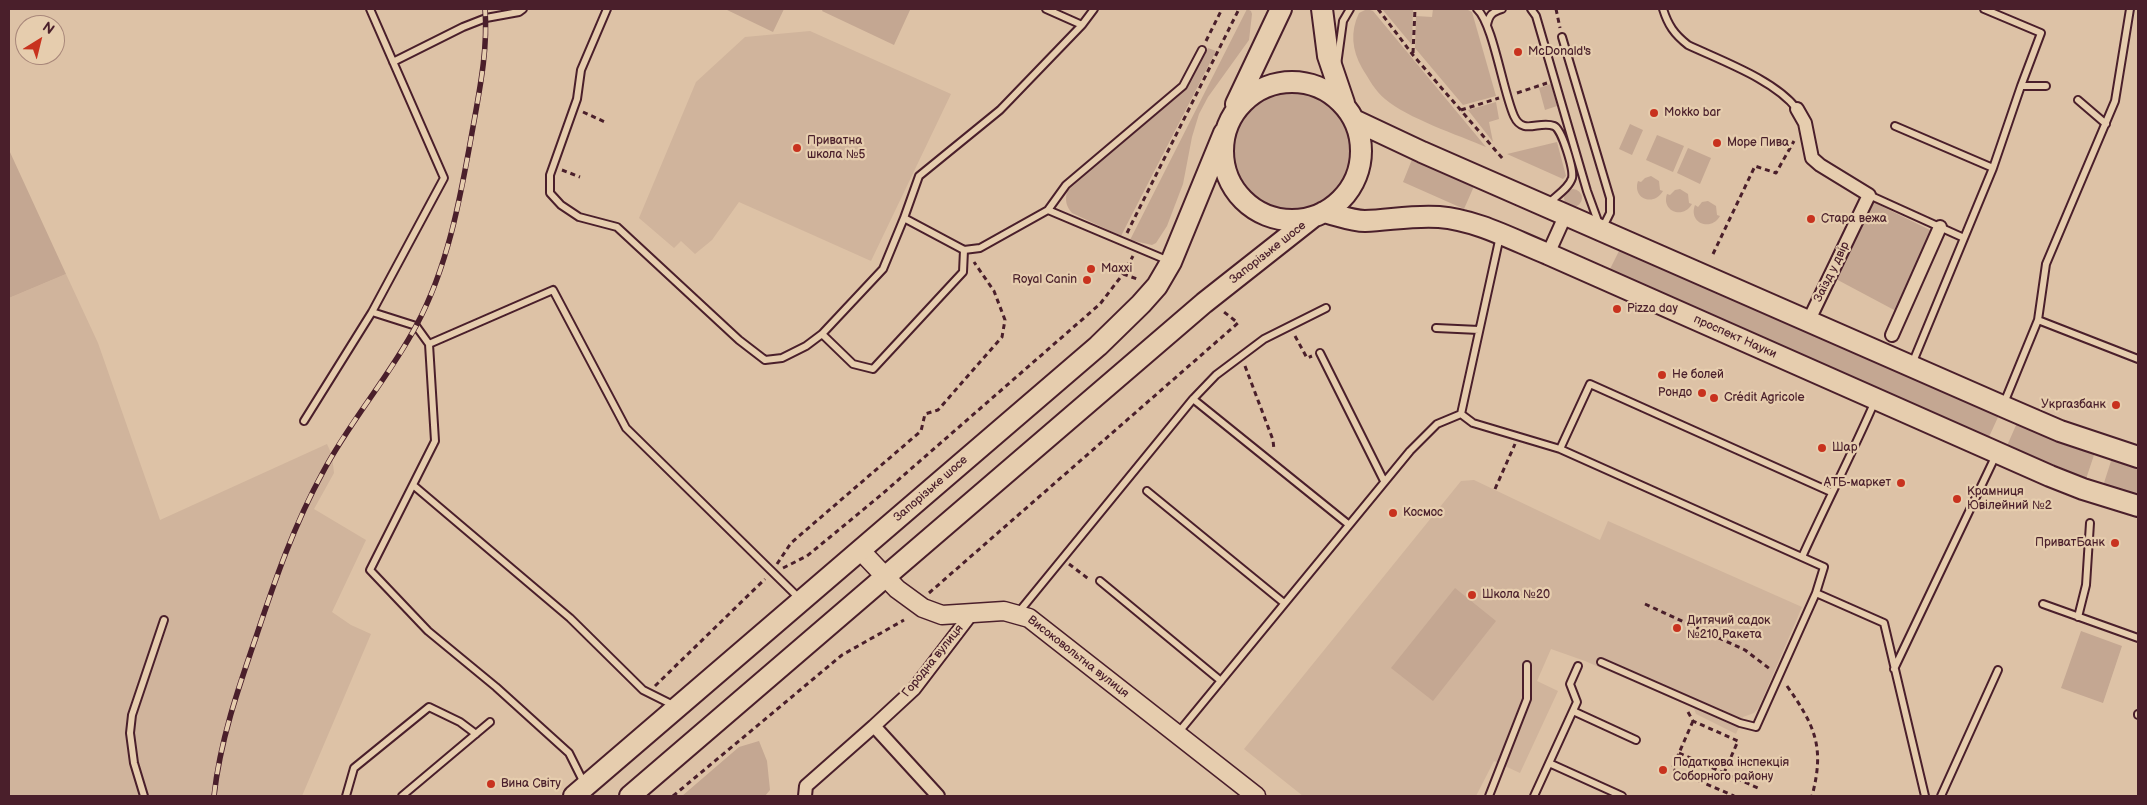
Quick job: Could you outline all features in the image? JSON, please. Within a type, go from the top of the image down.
[{"type":"main road","points":[[1322,9],[1328,56],[1344,103],[1354,120],[1360,137],[1361,155],[1358,173],[1344,196],[1318,215],[1292,221],[1270,217],[1250,207],[1235,192],[1225,172],[1222,150],[1227,125],[1240,103],[1256,90],[1276,83],[1296,81],[1316,86],[1344,103]]},
{"type":"main road","name":"Запорізьке шосе","points":[[580,791],[1098,346],[1142,304],[1157,286],[1171,262],[1227,125],[1278,12]]},
{"type":"main road","points":[[1354,120],[1911,367],[2060,431],[2138,457]]},
{"type":"main road","name":"Запорізьке шосе","points":[[630,796],[1204,303],[1318,215]]},
{"type":"main road","name":"проспект Науки","points":[[1318,215],[1364,221],[1392,218],[1439,217],[1469,222],[1548,254],[1997,454],[2083,489],[2138,506]]},
{"type":"main road","name":"Високовольтна вулиця","points":[[860,550],[897,589],[923,608],[942,615],[1004,611],[1017,613],[1029,618],[1256,796]]},
{"type":"street","points":[[1797,109],[1805,123],[1812,158],[1820,165],[1869,195]]},
{"type":"street","name":"Заїзд у двір","points":[[1808,322],[1869,195]]},
{"type":"street","points":[[1548,254],[1566,214]]},
{"type":"street","points":[[1892,335],[1940,227]]},
{"type":"street","name":"Городна вулиця","points":[[794,796],[805,791],[914,689],[972,613]]},
{"type":"street","points":[[874,726],[938,796]]},
{"type":"lane","points":[[304,421],[372,312],[444,178],[370,9]]},
{"type":"lane","points":[[393,62],[463,27],[486,18],[519,12],[523,9]]},
{"type":"lane","points":[[607,9],[581,70],[574,107],[550,175],[550,193],[561,205],[580,217],[618,227],[740,340],[765,360],[782,358],[806,346],[822,334],[884,269],[918,176],[1000,110],[1082,25],[1094,9]]},
{"type":"lane","points":[[1046,9],[1082,25]]},
{"type":"lane","points":[[1335,78],[1343,21],[1350,9]]},
{"type":"lane","points":[[1477,9],[1487,25],[1507,96],[1517,122],[1522,126],[1529,127],[1547,124],[1554,126],[1561,132],[1573,173],[1572,179],[1546,206]]},
{"type":"lane","points":[[1487,25],[1489,16],[1502,9]]},
{"type":"lane","points":[[1531,9],[1536,16],[1587,191],[1601,230]]},
{"type":"lane","points":[[1662,9],[1667,24],[1675,35],[1688,45],[1774,87],[1788,97],[1797,109]]},
{"type":"lane","points":[[1911,367],[1993,168],[2020,86],[2041,33],[1984,9]]},
{"type":"lane","points":[[2002,406],[2038,320],[2046,264],[2115,101],[2130,9]]},
{"type":"lane","points":[[1562,36],[1610,198],[1610,213],[1601,230]]},
{"type":"lane","points":[[904,218],[964,250],[980,248],[1048,210],[1066,185],[1183,86],[1202,50]]},
{"type":"lane","points":[[2020,86],[2046,86]]},
{"type":"lane","points":[[2078,100],[2106,124]]},
{"type":"lane","points":[[1895,126],[1993,168]]},
{"type":"lane","points":[[1869,195],[1964,238]]},
{"type":"lane","points":[[1048,210],[1171,262]]},
{"type":"lane","points":[[1461,414],[1500,234]]},
{"type":"lane","points":[[822,334],[853,364],[873,369],[963,272],[964,250]]},
{"type":"lane","points":[[429,344],[553,290],[626,428],[802,601]]},
{"type":"lane","points":[[1017,613],[1193,399],[1216,375],[1264,339],[1326,308]]},
{"type":"lane","points":[[372,312],[416,326],[429,344],[435,440],[370,570],[428,631],[496,687],[569,753],[580,791]]},
{"type":"lane","points":[[2038,320],[2138,359]]},
{"type":"lane","points":[[1436,328],[1479,330]]},
{"type":"lane","points":[[1320,353],[1384,481]]},
{"type":"lane","points":[[1560,449],[1590,384],[1831,492]]},
{"type":"lane","points":[[1193,399],[1348,524]]},
{"type":"lane","points":[[1802,557],[1831,492],[1846,466],[1875,400]]},
{"type":"lane","points":[[1461,414],[1473,422],[1560,449],[1824,567],[1816,593],[1756,727],[1740,723],[1601,662]]},
{"type":"lane","points":[[1177,735],[1384,481],[1437,424],[1461,414]]},
{"type":"lane","points":[[1894,669],[1997,454]]},
{"type":"lane","points":[[413,485],[570,618],[644,690],[677,706]]},
{"type":"lane","points":[[1147,491],[1284,603]]},
{"type":"lane","points":[[2078,617],[2086,585],[2090,523]]},
{"type":"lane","points":[[1100,581],[1221,681]]},
{"type":"lane","points":[[1816,593],[1884,622],[1925,796]]},
{"type":"lane","points":[[2043,604],[2138,638]]},
{"type":"lane","points":[[144,796],[134,763],[130,733],[132,715],[164,620]]},
{"type":"lane","points":[[1489,796],[1527,699],[1527,665]]},
{"type":"lane","points":[[1534,796],[1577,702],[1570,684],[1578,666]]},
{"type":"lane","points":[[1942,796],[1998,670]]},
{"type":"lane","points":[[346,796],[354,768],[429,707],[460,722],[476,734]]},
{"type":"lane","points":[[1572,711],[1636,740]]},
{"type":"lane","points":[[402,796],[490,722]]},
{"type":"lane","points":[[1549,763],[1622,796]]},
{"type":"path","points":[[1202,50],[1222,9]]},
{"type":"path","points":[[1124,241],[1239,9]]},
{"type":"path","points":[[1378,9],[1413,54],[1502,159]]},
{"type":"path","points":[[1413,54],[1415,9]]},
{"type":"path","points":[[1556,9],[1562,36]]},
{"type":"path","points":[[574,107],[605,122]]},
{"type":"path","points":[[1713,254],[1755,166],[1776,173],[1805,123]]},
{"type":"path","points":[[553,166],[580,177]]},
{"type":"path","points":[[772,573],[807,556],[881,495],[1100,304],[1123,274],[1138,247]]},
{"type":"path","points":[[655,686],[772,573],[791,543],[921,431],[925,414],[938,410],[1002,337],[1005,320],[994,291],[964,250]]},
{"type":"path","points":[[1123,274],[1137,279]]},
{"type":"path","points":[[927,595],[1238,323],[1224,312]]},
{"type":"path","points":[[1290,326],[1307,358],[1320,353]]},
{"type":"path","points":[[1241,356],[1273,440],[1274,465]]},
{"type":"path","points":[[1495,490],[1518,435]]},
{"type":"path","points":[[1063,559],[1093,582],[1100,581]]},
{"type":"path","points":[[1645,604],[1745,650],[1779,675],[1798,702],[1814,730],[1817,770],[1812,796]]},
{"type":"path","points":[[673,796],[842,655],[904,620]]},
{"type":"path","points":[[1724,773],[1738,741],[1693,721],[1672,768],[1734,796]]},
{"type":"path","points":[[1679,754],[1758,788]]},
{"type":"shaded area","points":[[725,9],[784,9],[773,32]]},
{"type":"shaded area","points":[[823,9],[910,10],[894,45],[822,11]]},
{"type":"shaded area","points":[[1247,9],[1252,14],[1249,40],[1208,97],[1199,114],[1192,137],[1183,184],[1167,226],[1156,243],[1152,245],[1130,240]]},
{"type":"shaded area","points":[[1367,9],[1373,11],[1486,147],[1406,113],[1378,92],[1362,68],[1353,41],[1354,27],[1359,13]]},
{"type":"shaded area","points":[[1382,9],[1413,9],[1412,45]]},
{"type":"shaded area","points":[[1433,9],[1466,9],[1472,12],[1496,96],[1463,105],[1415,48],[1416,16],[1432,17]]},
{"type":"shaded area","name":"Приватна школа №5","points":[[810,31],[951,94],[871,261],[739,202],[712,240],[695,254],[681,241],[674,248],[639,218],[696,82],[745,37]]},
{"type":"shaded area","points":[[1208,48],[1216,51],[1121,236],[1072,213],[1066,203],[1067,191],[1185,90]]},
{"type":"shaded area","points":[[1551,84],[1557,106],[1545,110],[1539,88]]},
{"type":"shaded area","points":[[1291,90],[1303,91],[1314,95],[1324,100],[1333,108],[1341,117],[1346,127],[1350,138],[1350,162],[1346,173],[1341,183],[1333,192],[1324,200],[1314,205],[1303,209],[1291,210],[1279,209],[1268,205],[1258,200],[1249,192],[1241,183],[1236,173],[1232,162],[1231,150],[1232,138],[1236,127],[1241,117],[1249,108],[1258,100],[1268,95],[1279,91]]},
{"type":"shaded area","points":[[1496,102],[1499,119],[1489,122],[1493,142],[1468,110]]},
{"type":"shaded area","points":[[1630,124],[1643,130],[1632,155],[1619,149]]},
{"type":"shaded area","points":[[1657,135],[1684,146],[1673,172],[1646,160]]},
{"type":"shaded area","points":[[1557,142],[1566,176],[1563,179],[1507,154]]},
{"type":"shaded area","points":[[1688,148],[1711,158],[1700,184],[1677,173]]},
{"type":"shaded area","points":[[9,150],[66,274],[9,298]]},
{"type":"shaded area","points":[[1413,157],[1475,184],[1464,209],[1403,182]]},
{"type":"shaded area","points":[[1651,176],[1659,181],[1660,190],[1663,191],[1659,196],[1650,200],[1641,196],[1637,187],[1638,181],[1641,182]]},
{"type":"shaded area","points":[[1569,189],[1577,189],[1582,194],[1580,205],[1569,207],[1564,202],[1564,194]]},
{"type":"shaded area","points":[[1680,189],[1688,194],[1689,203],[1692,204],[1683,212],[1670,209],[1666,200],[1667,194],[1670,195],[1675,190]]},
{"type":"shaded area","points":[[1708,201],[1716,206],[1717,215],[1720,216],[1711,224],[1697,221],[1694,211],[1695,205],[1698,207],[1702,202]]},
{"type":"shaded area","points":[[1871,201],[1932,231],[1896,311],[1834,278]]},
{"type":"shaded area","points":[[1620,249],[1999,415],[1988,439],[1609,271]]},
{"type":"shaded area","points":[[66,274],[98,343],[160,520],[327,444],[332,455],[334,473],[314,509],[366,540],[332,612],[351,625],[371,634],[302,796],[9,796],[9,298]]},
{"type":"shaded area","points":[[2017,423],[2095,452],[2086,479],[2006,448]]},
{"type":"shaded area","points":[[2112,458],[2138,465],[2138,496],[2103,486]]},
{"type":"shaded area","name":"Школа №20","points":[[1474,480],[1600,540],[1608,521],[1802,607],[1759,707],[1754,713],[1743,717],[1736,734],[1696,714],[1694,708],[1585,661],[1551,649],[1537,681],[1558,691],[1520,773],[1494,761],[1476,796],[1303,796],[1244,749],[1461,481]]},
{"type":"shaded area","points":[[1455,588],[1496,621],[1433,701],[1391,668]]},
{"type":"shaded area","points":[[2081,631],[2122,646],[2103,703],[2061,688]]},
{"type":"shaded area","points":[[759,741],[767,761],[770,790],[765,796],[682,796],[739,747]]},
{"type":"railway","points":[[214,796],[225,735],[236,696],[270,595],[294,532],[334,453],[394,363],[416,326],[437,279],[452,229],[464,178],[476,112],[484,53],[485,9]]},
{"type":"place","name":"McDonald's","points":[[1518,52]]},
{"type":"place","name":"Mokko bar","points":[[1654,113]]},
{"type":"place","name":"Море Пива","points":[[1717,143]]},
{"type":"place","name":"Приватна школа №5","points":[[797,148]]},
{"type":"place","name":"Стара вежа","points":[[1811,219]]},
{"type":"place","name":"Maxxi","points":[[1091,269]]},
{"type":"place","name":"Royal Canin","points":[[1087,280]]},
{"type":"place","name":"Pizza day","points":[[1617,309]]},
{"type":"place","name":"Не болей","points":[[1662,375]]},
{"type":"place","name":"Рондо","points":[[1702,393]]},
{"type":"place","name":"Crédit Agricole","points":[[1714,398]]},
{"type":"place","name":"Укргазбанк","points":[[2116,405]]},
{"type":"place","name":"Шар","points":[[1822,448]]},
{"type":"place","name":"АТБ-маркет","points":[[1901,483]]},
{"type":"place","name":"Крамниця Ювілейний №2","points":[[1957,499]]},
{"type":"place","name":"Космос","points":[[1393,513]]},
{"type":"place","name":"ПриватБанк","points":[[2115,543]]},
{"type":"place","name":"Школа №20","points":[[1472,595]]},
{"type":"place","name":"Дитячий садок №210 Ракета","points":[[1677,628]]},
{"type":"place","name":"Податкова інспекція Соборного району","points":[[1663,770]]},
{"type":"place","name":"Вина Світу","points":[[491,784]]}]
